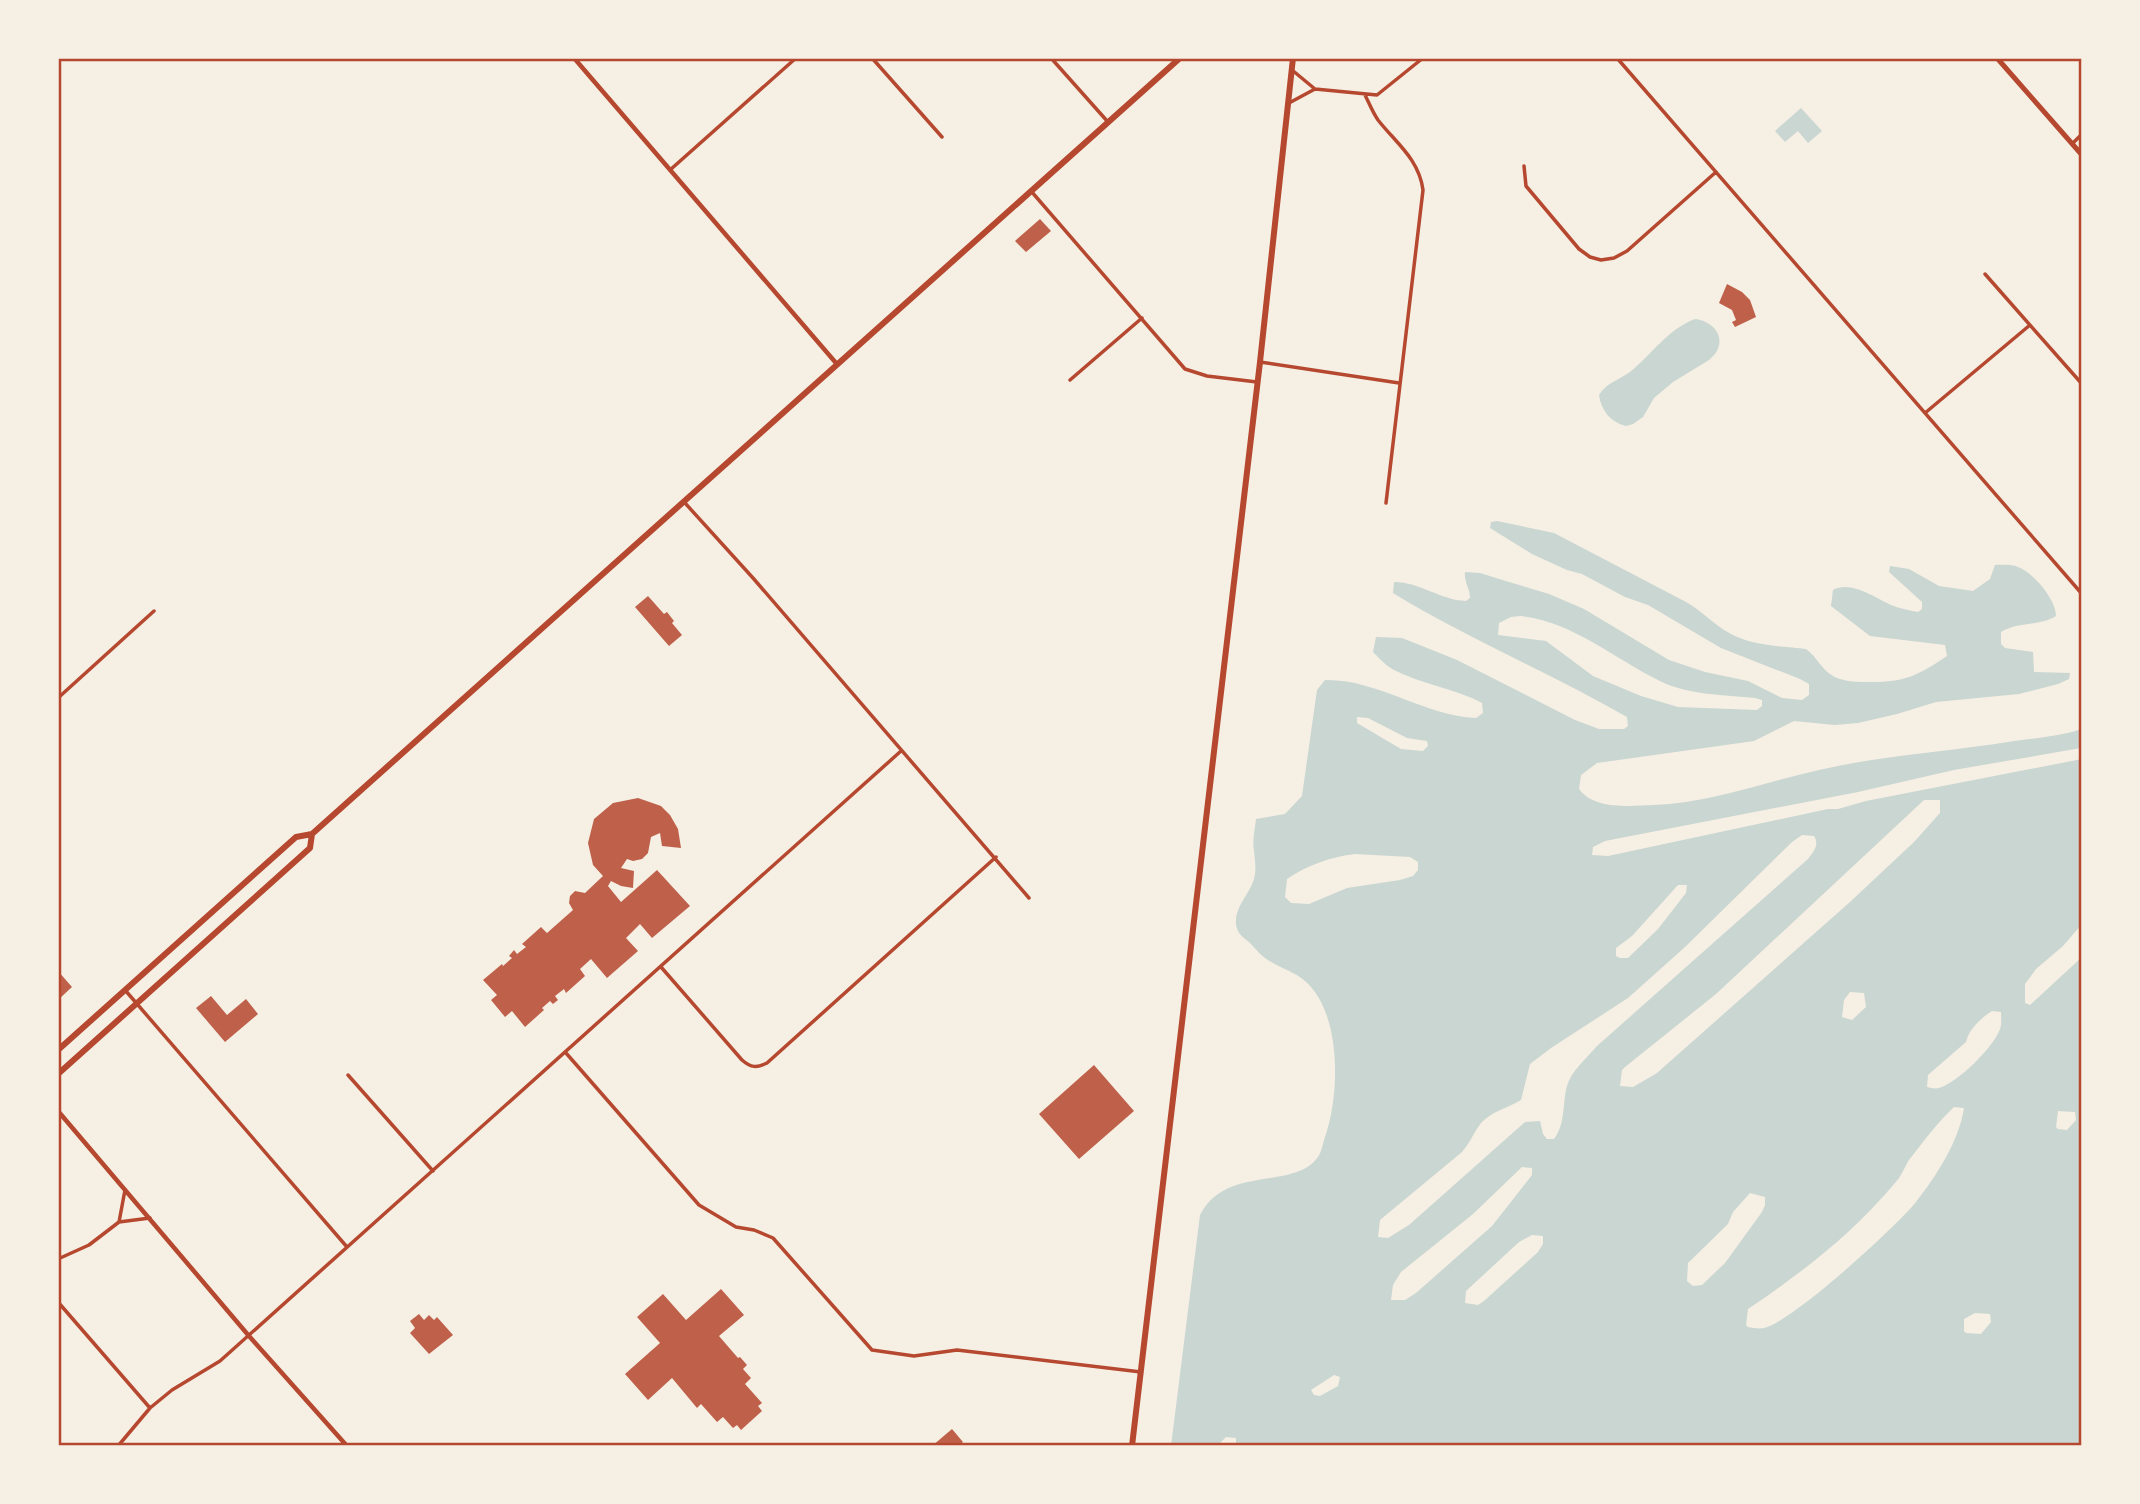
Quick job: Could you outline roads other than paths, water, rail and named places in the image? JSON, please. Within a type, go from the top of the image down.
[{"type":"main road","points":[[58,1050],[296,837],[312,834],[1180,58]]},
{"type":"main road","points":[[1132,1446],[1261,362],[1293,58]]},
{"type":"main road","points":[[1997,58],[2082,155]]},
{"type":"main road","points":[[58,1074],[310,848],[312,834]]},
{"type":"street","points":[[574,58],[836,363]]},
{"type":"street","points":[[670,170],[796,58]]},
{"type":"street","points":[[872,58],[942,137]]},
{"type":"street","points":[[1051,58],[1108,122]]},
{"type":"street","points":[[1292,69],[1315,89],[1377,95],[1423,58]]},
{"type":"street","points":[[1617,58],[2082,594]]},
{"type":"street","points":[[1289,103],[1315,89]]},
{"type":"street","points":[[1365,95],[1376,117],[1413,160],[1421,175],[1423,190],[1386,503]]},
{"type":"street","points":[[2072,144],[2082,134]]},
{"type":"street","points":[[1524,166],[1526,186],[1578,249],[1601,260],[1614,258],[1627,251],[1716,172]]},
{"type":"street","points":[[1031,191],[1185,369],[1207,376],[1258,382]]},
{"type":"street","points":[[1985,274],[2082,384]]},
{"type":"street","points":[[1070,380],[1142,318]]},
{"type":"street","points":[[1925,413],[2031,325]]},
{"type":"street","points":[[1261,362],[1399,383]]},
{"type":"street","points":[[683,501],[1029,898]]},
{"type":"street","points":[[58,698],[154,611]]},
{"type":"street","points":[[118,1446],[150,1408],[172,1390],[220,1362],[901,751]]},
{"type":"street","points":[[661,967],[748,1066],[767,1063],[996,858]]},
{"type":"street","points":[[125,990],[347,1247]]},
{"type":"street","points":[[565,1053],[699,1205],[736,1227],[754,1230],[773,1238],[872,1350],[914,1356],[957,1350],[1142,1372]]},
{"type":"street","points":[[348,1074],[433,1171]]},
{"type":"street","points":[[58,1111],[249,1336],[347,1446]]},
{"type":"street","points":[[119,1222],[125,1190]]},
{"type":"street","points":[[58,1259],[89,1245],[119,1222],[150,1218]]},
{"type":"street","points":[[58,1302],[150,1408]]}]
